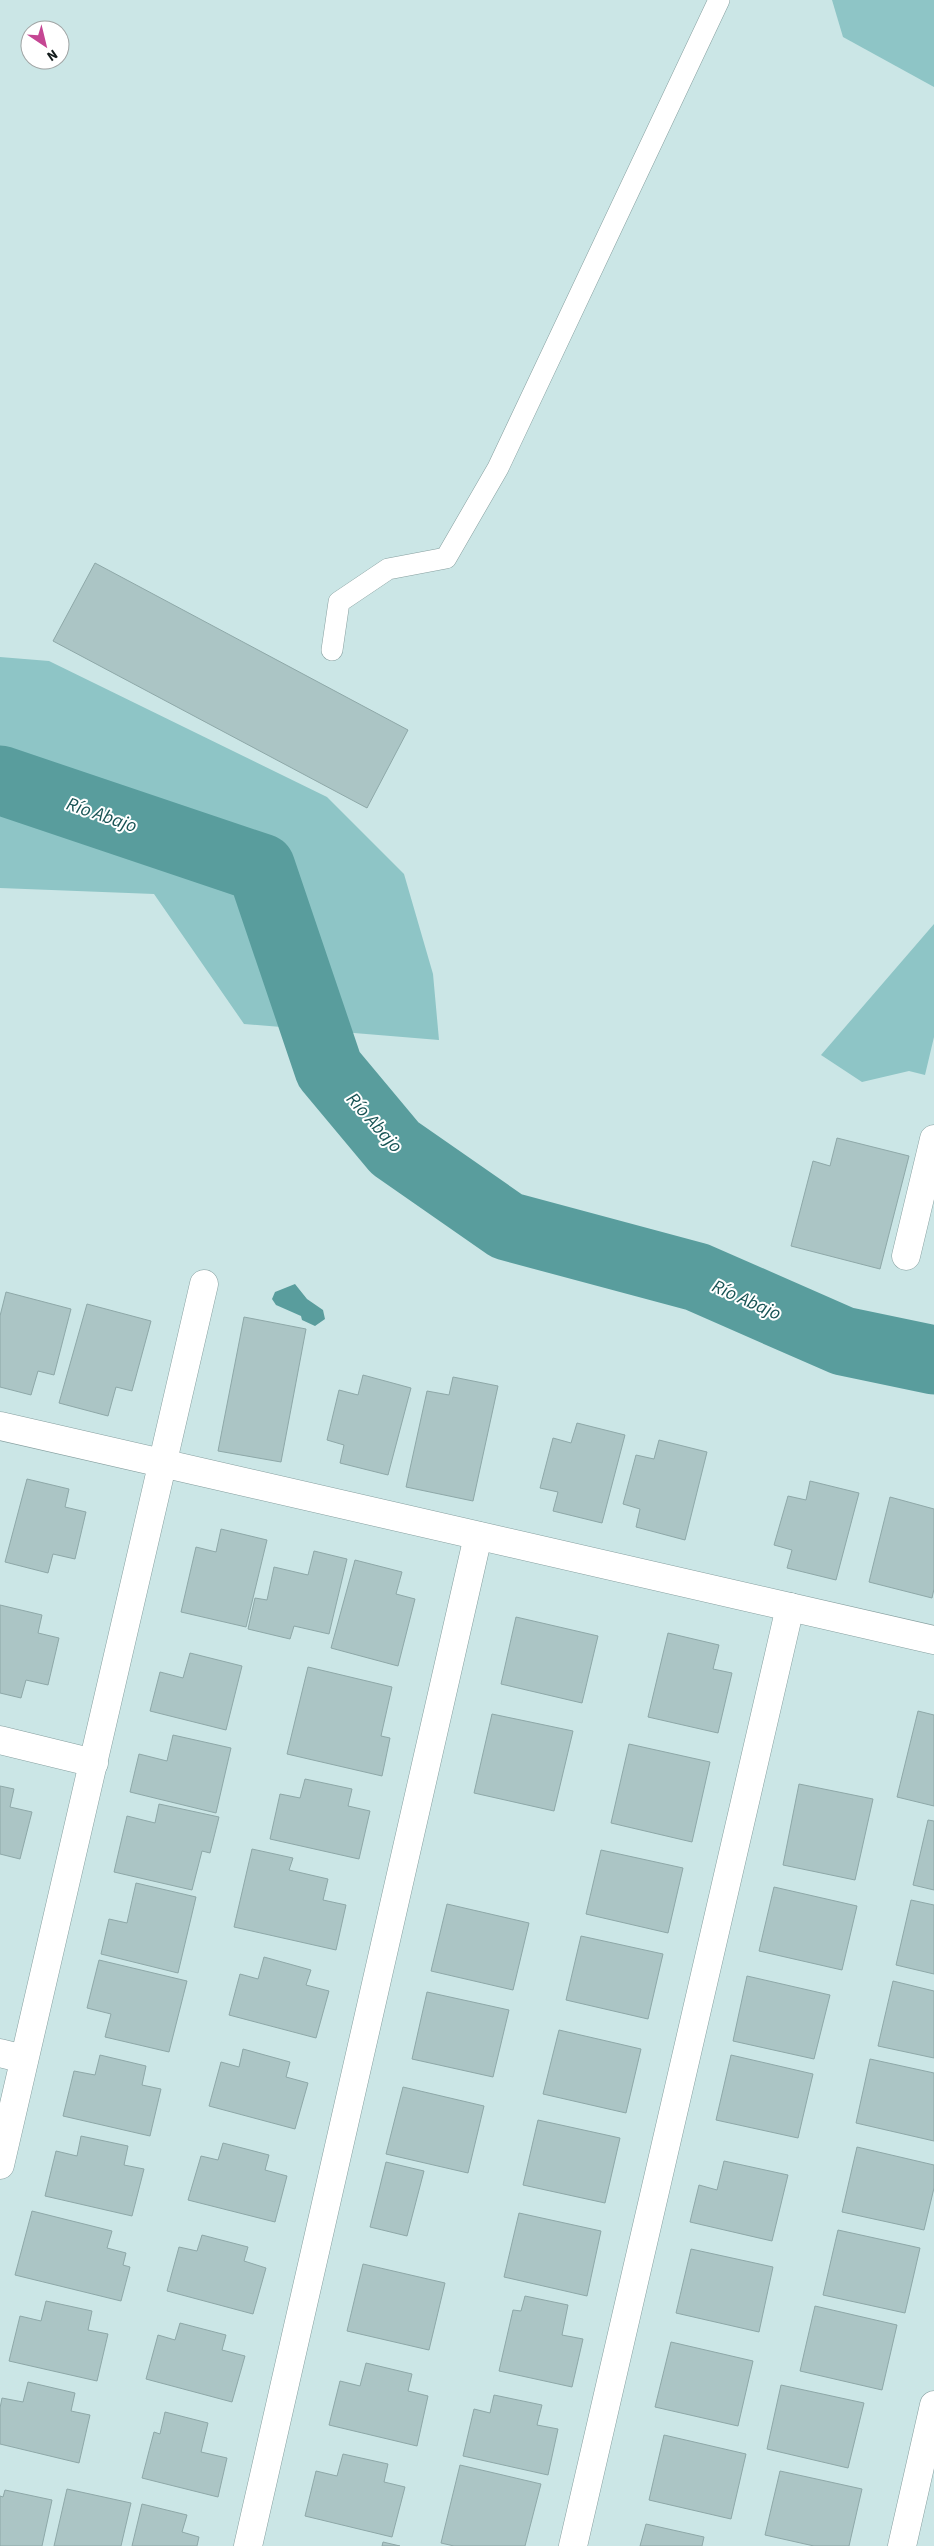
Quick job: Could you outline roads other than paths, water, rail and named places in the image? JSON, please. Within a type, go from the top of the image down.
[{"type":"street","points":[[906,1256],[934,1139]]},
{"type":"street","points":[[0,2165],[12,2056],[94,1763],[204,1284]]},
{"type":"street","points":[[0,1426],[934,1640]]},
{"type":"street","points":[[248,2546],[478,1536]]},
{"type":"street","points":[[573,2546],[790,1607]]},
{"type":"street","points":[[0,1740],[94,1763]]},
{"type":"street","points":[[902,2546],[934,2405]]},
{"type":"lane","points":[[332,650],[339,602],[388,570],[446,558],[498,468],[719,0]]},
{"type":"waterway","name":"Río Abajo","points":[[0,780],[261,868],[329,1069],[395,1148],[507,1226],[697,1277],[843,1341],[934,1360]]}]
